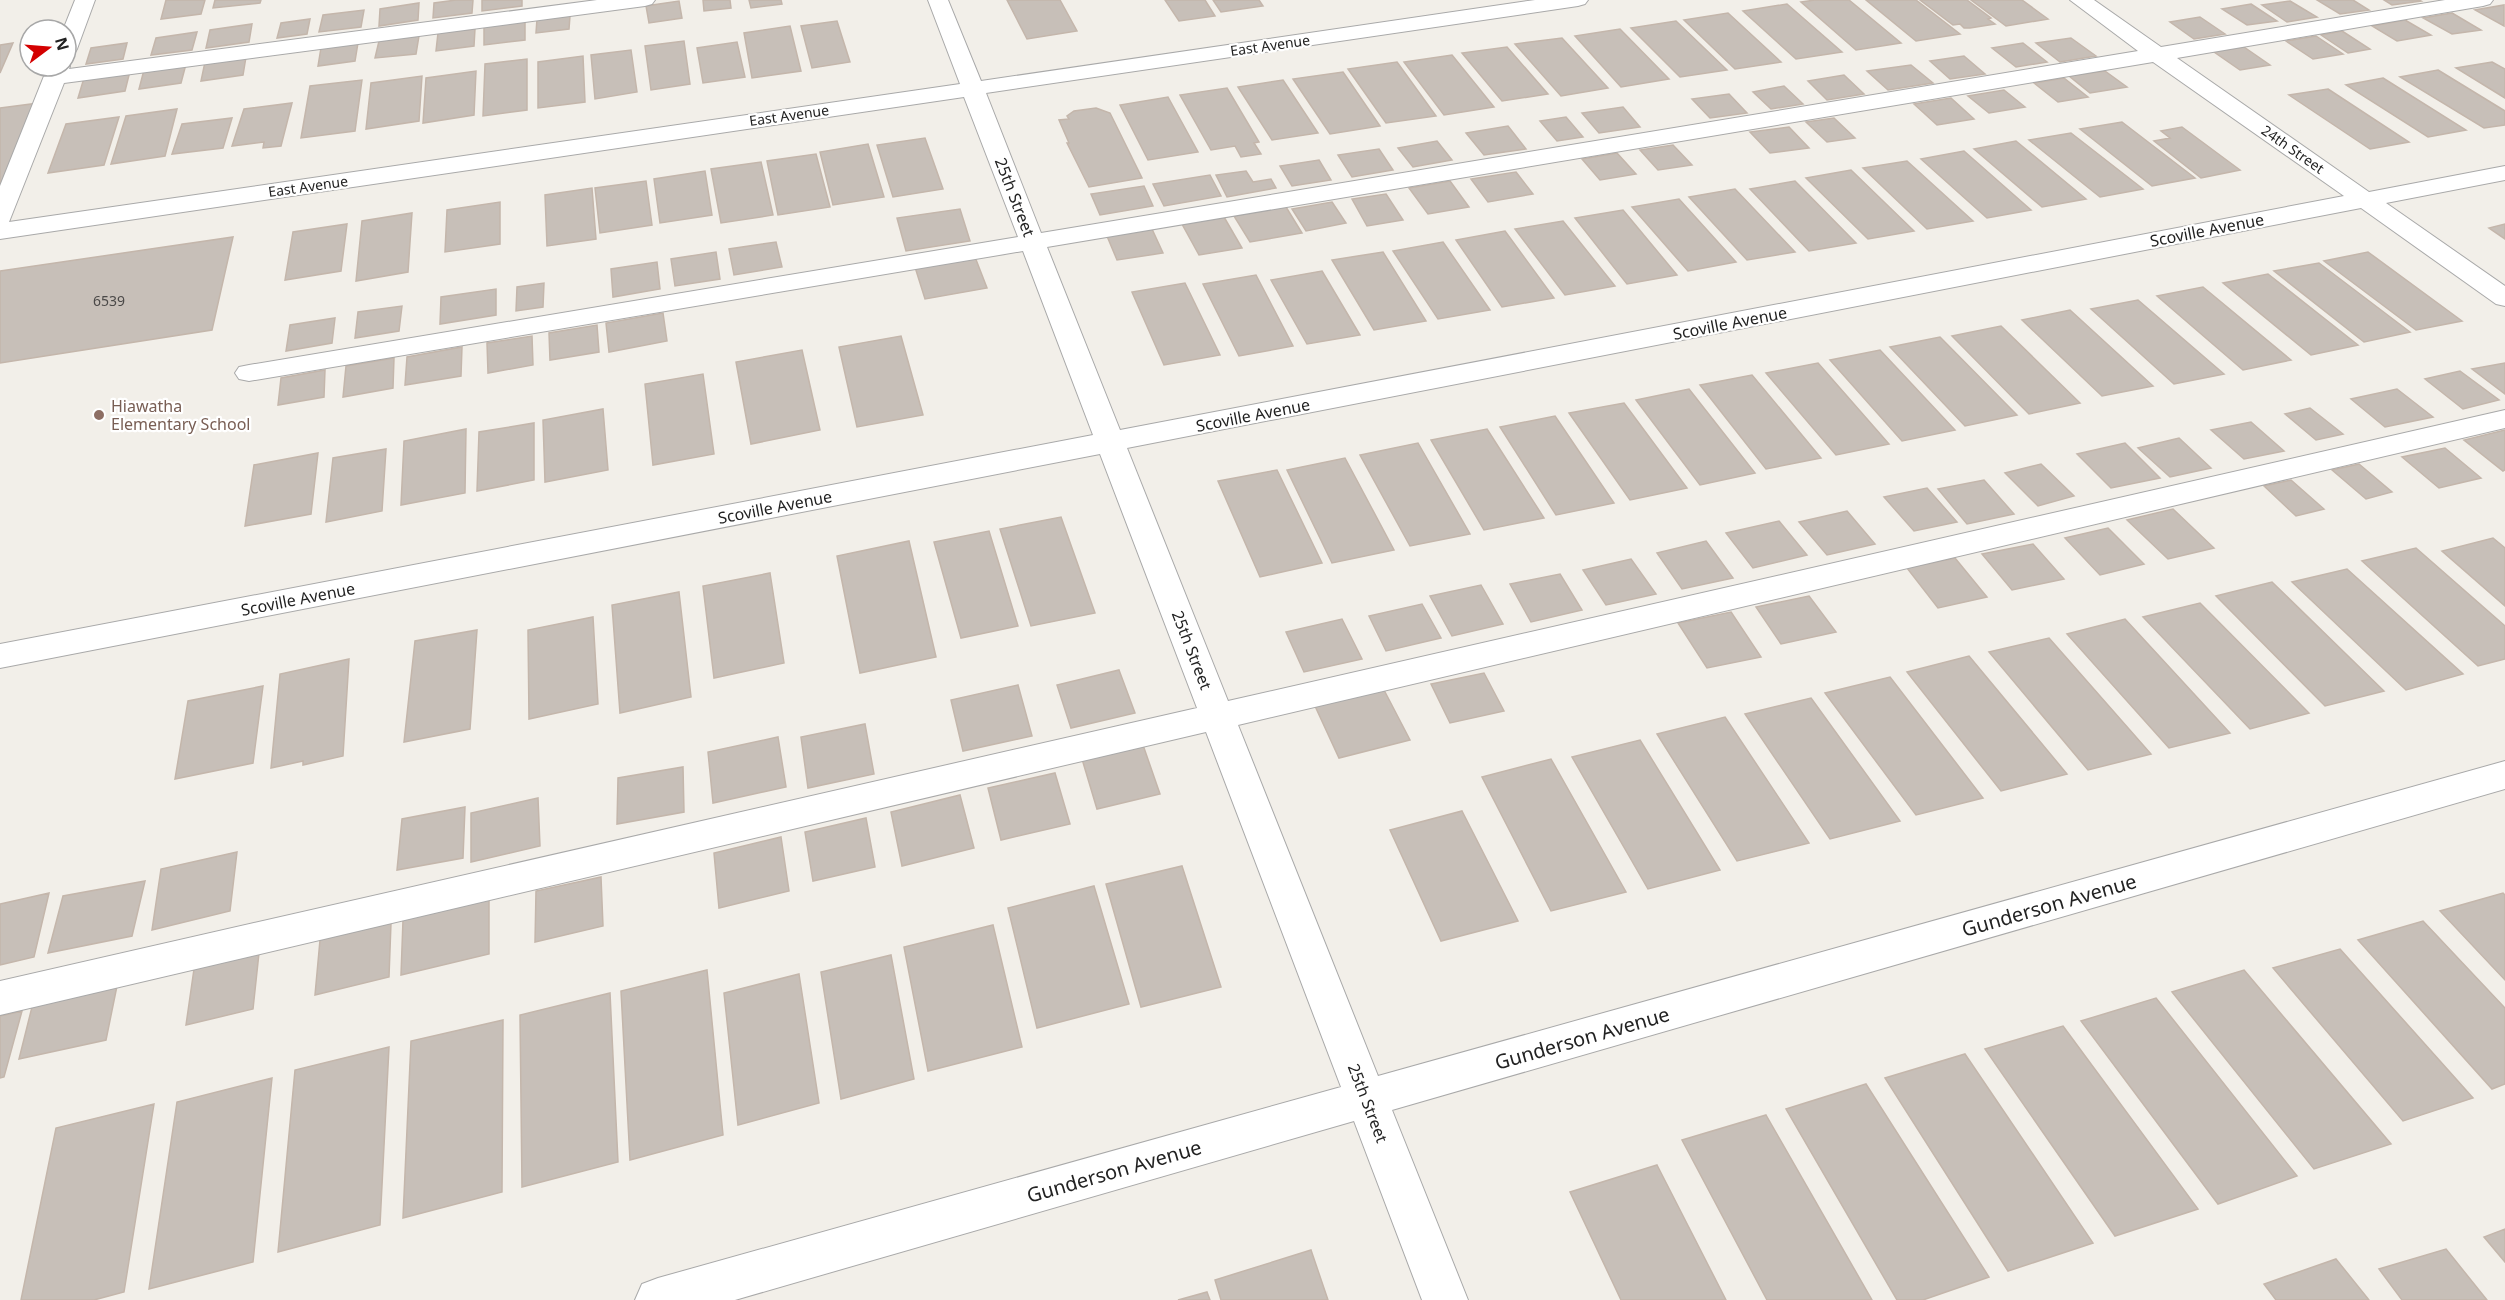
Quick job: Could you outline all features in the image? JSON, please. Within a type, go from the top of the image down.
[{"type":"street","points":[[78,18],[85,0]]},
{"type":"street","points":[[78,68],[645,0]]},
{"type":"street","name":"25th Street","points":[[938,0],[1445,1300]]},
{"type":"street","name":"East Avenue","points":[[0,231],[1578,0]]},
{"type":"street","name":"24th Street","points":[[2080,0],[2505,298]]},
{"type":"street","points":[[249,373],[2483,0]]},
{"type":"street","points":[[0,217],[54,78]]},
{"type":"street","name":"Scoville Avenue","points":[[0,656],[2505,173]]},
{"type":"street","points":[[0,998],[2505,419]]},
{"type":"street","name":"Gunderson Avenue","points":[[658,1300],[2505,775]]},
{"type":"building","points":[[166,0],[205,0],[201,14],[161,19]]},
{"type":"building","points":[[215,0],[261,0],[260,3],[213,8]]},
{"type":"building","points":[[473,0],[472,13],[433,18],[434,3]]},
{"type":"building","points":[[482,0],[522,0],[522,6],[482,11]]},
{"type":"building","points":[[703,0],[730,0],[731,8],[704,11]]},
{"type":"building","points":[[749,0],[781,0],[782,4],[751,8]]},
{"type":"building","points":[[1007,0],[1060,0],[1077,31],[1027,39]]},
{"type":"building","points":[[1165,0],[1205,0],[1215,16],[1179,21]]},
{"type":"building","points":[[1213,0],[1259,0],[1263,6],[1221,12]]},
{"type":"building","points":[[1849,0],[1901,43],[1856,50],[1801,2]]},
{"type":"building","points":[[1866,0],[1916,0],[1960,34],[1916,41]]},
{"type":"building","points":[[1920,0],[1967,0],[1991,18],[1988,19],[1995,24],[1970,28],[1964,28],[1960,24],[1953,25]]},
{"type":"building","points":[[1971,0],[2022,0],[2048,19],[2006,26]]},
{"type":"building","points":[[2317,0],[2353,0],[2369,10],[2340,14]]},
{"type":"building","points":[[2384,0],[2419,0],[2421,1],[2392,5]]},
{"type":"building","points":[[679,1],[682,18],[649,23],[646,6]]},
{"type":"building","points":[[2290,1],[2317,17],[2287,22],[2262,5]]},
{"type":"building","points":[[419,3],[418,20],[379,26],[380,9]]},
{"type":"building","points":[[1787,4],[1842,52],[1796,59],[1743,11]]},
{"type":"building","points":[[2251,4],[2277,21],[2247,25],[2222,9]]},
{"type":"building","points":[[2504,5],[2504,26],[2475,10]]},
{"type":"building","points":[[364,10],[361,27],[319,32],[323,15]]},
{"type":"building","points":[[1728,13],[1781,62],[1735,69],[1684,20]]},
{"type":"building","points":[[2452,13],[2481,30],[2452,34],[2423,18]]},
{"type":"building","points":[[570,16],[569,29],[536,33],[537,19]]},
{"type":"building","points":[[2200,17],[2225,34],[2194,39],[2170,22]]},
{"type":"building","points":[[310,19],[307,34],[277,38],[281,23]]},
{"type":"building","points":[[2405,20],[2431,35],[2397,41],[2372,26]]},
{"type":"building","points":[[525,21],[525,40],[484,45],[484,26]]},
{"type":"building","points":[[837,21],[850,62],[812,68],[801,26]]},
{"type":"building","points":[[1676,21],[1727,70],[1680,77],[1631,28]]},
{"type":"building","points":[[252,24],[249,42],[206,48],[210,30]]},
{"type":"building","points":[[790,26],[801,71],[752,78],[744,33]]},
{"type":"building","points":[[475,29],[474,46],[436,51],[438,33]]},
{"type":"building","points":[[1620,29],[1669,79],[1621,87],[1575,36]]},
{"type":"building","points":[[2342,31],[2370,49],[2348,53],[2321,35]]},
{"type":"building","points":[[197,32],[192,50],[151,55],[156,38]]},
{"type":"building","points":[[419,36],[416,54],[375,58],[379,41]]},
{"type":"building","points":[[2316,36],[2343,54],[2313,59],[2286,41]]},
{"type":"building","points":[[1562,38],[1608,88],[1561,96],[1515,44]]},
{"type":"building","points":[[2071,38],[2096,56],[2060,62],[2036,43]]},
{"type":"building","points":[[684,41],[690,84],[651,90],[645,46]]},
{"type":"building","points":[[737,42],[745,77],[703,83],[697,48]]},
{"type":"building","points":[[13,43],[0,73],[0,45]]},
{"type":"building","points":[[127,43],[123,59],[86,64],[91,48]]},
{"type":"building","points":[[358,43],[355,61],[318,66],[321,48]]},
{"type":"building","points":[[2023,43],[2047,62],[2016,67],[1992,48]]},
{"type":"building","points":[[1507,47],[1548,94],[1502,101],[1462,53]]},
{"type":"building","points":[[2244,47],[2270,65],[2240,70],[2214,52]]},
{"type":"building","points":[[631,50],[637,92],[595,99],[591,55]]},
{"type":"building","points":[[1452,55],[1494,107],[1444,115],[1404,62]]},
{"type":"building","points":[[583,56],[585,102],[538,108],[538,62]]},
{"type":"building","points":[[1964,56],[1985,74],[1950,79],[1930,61]]},
{"type":"building","points":[[246,57],[243,75],[201,81],[205,62]]},
{"type":"building","points":[[527,59],[527,110],[483,116],[485,64]]},
{"type":"building","points":[[1397,62],[1436,116],[1386,123],[1348,69]]},
{"type":"building","points":[[2492,62],[2505,69],[2505,98],[2456,68]]},
{"type":"building","points":[[186,64],[181,83],[139,89],[144,70]]},
{"type":"building","points":[[1911,65],[1933,83],[1888,90],[1867,71]]},
{"type":"building","points":[[2438,70],[2505,111],[2505,125],[2484,128],[2400,77]]},
{"type":"building","points":[[130,71],[125,91],[78,98],[84,78]]},
{"type":"building","points":[[476,71],[474,115],[423,123],[426,78]]},
{"type":"building","points":[[2105,71],[2127,87],[2090,93],[2069,76]]},
{"type":"building","points":[[1343,72],[1380,126],[1330,134],[1293,79]]},
{"type":"building","points":[[1844,75],[1864,94],[1827,100],[1808,81]]},
{"type":"building","points":[[422,76],[419,121],[366,129],[371,83]]},
{"type":"building","points":[[2064,78],[2088,97],[2058,102],[2034,83]]},
{"type":"building","points":[[2383,78],[2466,130],[2428,137],[2346,85]]},
{"type":"building","points":[[362,80],[355,131],[301,138],[310,86]]},
{"type":"building","points":[[1283,80],[1318,133],[1272,140],[1238,87]]},
{"type":"building","points":[[1784,86],[1803,104],[1771,109],[1753,92]]},
{"type":"building","points":[[1227,88],[1259,142],[1254,143],[1261,154],[1241,157],[1235,146],[1211,150],[1180,95]]},
{"type":"building","points":[[2328,89],[2409,142],[2370,149],[2289,95]]},
{"type":"building","points":[[2004,90],[2025,107],[1989,113],[1968,96]]},
{"type":"building","points":[[1729,94],[1747,113],[1710,118],[1692,99]]},
{"type":"building","points":[[1168,97],[1198,152],[1148,160],[1120,105]]},
{"type":"building","points":[[1951,98],[1974,119],[1937,125],[1914,104]]},
{"type":"building","points":[[39,103],[0,192],[0,108]]},
{"type":"building","points":[[292,103],[281,146],[263,148],[264,142],[232,146],[244,109]]},
{"type":"building","points":[[1623,107],[1640,127],[1599,133],[1582,113]]},
{"type":"building","points":[[1096,108],[1110,113],[1142,178],[1089,187],[1067,143],[1069,143],[1059,120],[1069,119],[1067,116],[1074,111]]},
{"type":"building","points":[[177,109],[165,156],[111,164],[126,116]]},
{"type":"building","points":[[119,117],[104,165],[48,173],[66,124]]},
{"type":"building","points":[[1566,117],[1583,137],[1557,141],[1540,121]]},
{"type":"building","points":[[232,118],[223,148],[172,154],[182,124]]},
{"type":"building","points":[[1834,118],[1855,138],[1827,142],[1806,122]]},
{"type":"building","points":[[2122,122],[2195,178],[2152,186],[2080,129]]},
{"type":"building","points":[[1508,126],[1526,149],[1484,155],[1466,133]]},
{"type":"building","points":[[1789,127],[1809,148],[1770,153],[1750,132]]},
{"type":"building","points":[[2182,127],[2240,170],[2201,178],[2154,141],[2170,138],[2161,131]]},
{"type":"building","points":[[2071,133],[2143,189],[2100,197],[2029,140]]},
{"type":"building","points":[[925,138],[943,189],[893,197],[877,145]]},
{"type":"building","points":[[1437,141],[1452,160],[1413,167],[1398,148]]},
{"type":"building","points":[[2016,141],[2086,199],[2042,207],[1974,149]]},
{"type":"building","points":[[868,144],[884,197],[833,205],[820,152]]},
{"type":"building","points":[[1673,145],[1692,165],[1658,170],[1640,150]]},
{"type":"building","points":[[1379,149],[1393,170],[1352,177],[1338,155]]},
{"type":"building","points":[[1964,151],[2031,210],[1987,218],[1921,159]]},
{"type":"building","points":[[1617,153],[1636,174],[1600,180],[1582,159]]},
{"type":"building","points":[[816,154],[830,207],[778,215],[767,161]]},
{"type":"building","points":[[1319,160],[1331,180],[1292,186],[1280,166]]},
{"type":"building","points":[[1907,161],[1973,221],[1927,229],[1863,168]]},
{"type":"building","points":[[761,162],[773,215],[721,223],[711,169]]},
{"type":"building","points":[[1851,170],[1914,231],[1868,239],[1806,178]]},
{"type":"building","points":[[705,171],[712,215],[660,223],[654,179]]},
{"type":"building","points":[[1246,171],[1253,182],[1271,179],[1276,188],[1227,197],[1216,175]]},
{"type":"building","points":[[1516,172],[1533,194],[1488,202],[1471,179]]},
{"type":"building","points":[[1210,175],[1221,196],[1164,206],[1153,184]]},
{"type":"building","points":[[646,181],[652,225],[600,233],[595,188]]},
{"type":"building","points":[[1450,181],[1469,207],[1428,214],[1409,188]]},
{"type":"building","points":[[1795,181],[1856,243],[1809,251],[1750,189]]},
{"type":"building","points":[[1144,186],[1153,206],[1100,215],[1091,194]]},
{"type":"building","points":[[592,188],[596,239],[547,246],[545,195]]},
{"type":"building","points":[[1735,189],[1795,252],[1747,260],[1689,197]]},
{"type":"building","points":[[1386,194],[1403,220],[1367,226],[1352,199]]},
{"type":"building","points":[[1679,199],[1736,262],[1688,271],[1632,207]]},
{"type":"building","points":[[500,202],[500,244],[445,252],[447,210]]},
{"type":"building","points":[[1332,202],[1346,223],[1306,231],[1292,209]]},
{"type":"building","points":[[1286,207],[1302,233],[1250,242],[1234,216]]},
{"type":"building","points":[[960,209],[970,241],[906,251],[897,218]]},
{"type":"building","points":[[1623,210],[1677,275],[1627,284],[1575,218]]},
{"type":"building","points":[[412,213],[408,272],[356,281],[362,221]]},
{"type":"building","points":[[1224,217],[1242,248],[1199,255],[1182,224]]},
{"type":"building","points":[[1563,221],[1615,286],[1565,295],[1515,229]]},
{"type":"building","points":[[347,224],[341,271],[285,280],[293,232]]},
{"type":"building","points":[[2505,224],[2505,239],[2489,228]]},
{"type":"building","points":[[1152,229],[1163,253],[1117,260],[1107,236]]},
{"type":"building","points":[[1505,231],[1554,298],[1502,307],[1456,240]]},
{"type":"building","points":[[233,237],[212,330],[0,363],[0,271]]},
{"type":"building","points":[[776,242],[782,267],[734,275],[729,249]]},
{"type":"building","points":[[1443,242],[1490,310],[1438,319],[1393,251]]},
{"type":"building","points":[[716,252],[720,279],[675,286],[671,259]]},
{"type":"building","points":[[1383,252],[1426,321],[1374,330],[1332,260]]},
{"type":"building","points":[[2368,252],[2462,321],[2416,330],[2324,261]]},
{"type":"building","points":[[975,257],[987,288],[925,299],[915,267]]},
{"type":"building","points":[[657,262],[660,289],[613,297],[611,269]]},
{"type":"building","points":[[2319,263],[2410,332],[2364,342],[2274,271]]},
{"type":"building","points":[[1322,271],[1360,335],[1307,344],[1271,280]]},
{"type":"building","points":[[2268,274],[2358,345],[2311,355],[2223,283]]},
{"type":"building","points":[[1256,275],[1293,346],[1239,356],[1203,284]]},
{"type":"building","points":[[544,283],[543,307],[516,311],[517,287]]},
{"type":"building","points":[[1185,283],[1220,355],[1164,365],[1132,292]]},
{"type":"building","points":[[2203,287],[2291,360],[2243,370],[2157,296]]},
{"type":"building","points":[[496,289],[496,315],[440,324],[441,297]]},
{"type":"building","points":[[2138,300],[2224,374],[2174,384],[2091,309]]},
{"type":"building","points":[[402,306],[399,331],[355,338],[358,312]]},
{"type":"building","points":[[2070,310],[2153,386],[2102,396],[2022,320]]},
{"type":"building","points":[[663,313],[667,341],[609,352],[606,323]]},
{"type":"building","points":[[335,318],[332,343],[286,351],[290,325]]},
{"type":"building","points":[[597,325],[599,352],[550,360],[549,333]]},
{"type":"building","points":[[2001,326],[2080,403],[2029,414],[1952,336]]},
{"type":"building","points":[[532,336],[533,365],[488,373],[487,343]]},
{"type":"building","points":[[901,336],[923,415],[857,427],[839,347]]},
{"type":"building","points":[[1940,337],[2017,415],[1965,426],[1890,347]]},
{"type":"building","points":[[462,347],[461,376],[405,385],[407,357]]},
{"type":"building","points":[[802,350],[820,430],[751,444],[736,362]]},
{"type":"building","points":[[1880,350],[1955,430],[1902,441],[1830,360]]},
{"type":"building","points":[[394,358],[393,388],[343,397],[346,366]]},
{"type":"building","points":[[1818,363],[1889,444],[1836,455],[1766,373]]},
{"type":"building","points":[[2505,363],[2505,394],[2472,369]]},
{"type":"building","points":[[325,370],[324,397],[278,405],[281,378]]},
{"type":"building","points":[[2460,371],[2499,400],[2463,409],[2425,379]]},
{"type":"building","points":[[703,374],[714,454],[653,465],[645,384]]},
{"type":"building","points":[[1752,375],[1821,458],[1766,469],[1700,385]]},
{"type":"building","points":[[1689,389],[1755,473],[1700,485],[1636,400]]},
{"type":"building","points":[[2397,389],[2433,417],[2385,427],[2351,399]]},
{"type":"building","points":[[1624,403],[1687,488],[1630,500],[1569,413]]},
{"type":"building","points":[[2310,408],[2343,434],[2316,440],[2285,414]]},
{"type":"building","points":[[603,409],[608,470],[545,482],[543,420]]},
{"type":"building","points":[[1555,416],[1614,503],[1556,515],[1500,427]]},
{"type":"building","points":[[2251,422],[2284,451],[2244,459],[2211,430]]},
{"type":"building","points":[[534,423],[534,480],[477,491],[479,432]]},
{"type":"building","points":[[466,429],[465,493],[401,505],[404,441]]},
{"type":"building","points":[[1487,429],[1544,518],[1484,530],[1431,440]]},
{"type":"building","points":[[2505,430],[2505,470],[2503,471],[2464,440]]},
{"type":"building","points":[[2179,438],[2211,468],[2170,477],[2138,448]]},
{"type":"building","points":[[1418,443],[1470,534],[1410,546],[1360,455]]},
{"type":"building","points":[[2125,443],[2160,478],[2111,488],[2077,454]]},
{"type":"building","points":[[2445,448],[2481,478],[2439,488],[2402,457]]},
{"type":"building","points":[[386,449],[382,511],[326,522],[333,458]]},
{"type":"building","points":[[318,453],[311,514],[245,526],[254,465]]},
{"type":"building","points":[[1345,458],[1394,550],[1332,563],[1287,470]]},
{"type":"building","points":[[2041,464],[2074,496],[2038,506],[2005,473]]},
{"type":"building","points":[[2359,464],[2392,492],[2366,499],[2332,470]]},
{"type":"building","points":[[1277,470],[1322,563],[1260,577],[1218,481]]},
{"type":"building","points":[[1984,480],[2014,514],[1967,524],[1938,489]]},
{"type":"building","points":[[2291,480],[2324,509],[2296,516],[2264,486]]},
{"type":"building","points":[[1927,488],[1957,522],[1914,531],[1884,497]]},
{"type":"building","points":[[2173,509],[2214,548],[2168,559],[2127,520]]},
{"type":"building","points":[[1847,511],[1875,544],[1827,555],[1799,522]]},
{"type":"building","points":[[1061,517],[1095,613],[1031,626],[1000,529]]},
{"type":"building","points":[[1779,521],[1807,555],[1753,568],[1726,533]]},
{"type":"building","points":[[2108,528],[2144,564],[2100,575],[2065,538]]},
{"type":"building","points":[[989,531],[1018,626],[961,638],[934,542]]},
{"type":"building","points":[[2493,538],[2505,548],[2505,606],[2442,551]]},
{"type":"building","points":[[909,541],[936,657],[860,673],[837,556]]},
{"type":"building","points":[[1706,541],[1733,578],[1682,589],[1657,553]]},
{"type":"building","points":[[2033,544],[2064,579],[2012,590],[1982,554]]},
{"type":"building","points":[[2416,548],[2505,626],[2505,659],[2478,666],[2362,561]]},
{"type":"building","points":[[1955,558],[1987,597],[1938,608],[1907,568]]},
{"type":"building","points":[[1631,559],[1656,594],[1606,605],[1583,570]]},
{"type":"building","points":[[2347,569],[2463,674],[2406,690],[2292,582]]},
{"type":"building","points":[[770,573],[784,663],[714,678],[703,586]]},
{"type":"building","points":[[1560,574],[1582,610],[1531,622],[1510,584]]},
{"type":"building","points":[[2272,582],[2384,691],[2325,706],[2216,596]]},
{"type":"building","points":[[1481,585],[1503,624],[1452,636],[1430,596]]},
{"type":"building","points":[[679,592],[691,697],[620,713],[612,605]]},
{"type":"building","points":[[1809,596],[1836,632],[1781,644],[1756,607]]},
{"type":"building","points":[[2200,603],[2309,713],[2250,729],[2143,617]]},
{"type":"building","points":[[1422,604],[1441,638],[1386,651],[1369,616]]},
{"type":"building","points":[[1731,612],[1761,657],[1707,668],[1678,623]]},
{"type":"building","points":[[593,617],[598,704],[529,719],[528,630]]},
{"type":"building","points":[[1342,619],[1362,659],[1304,672],[1286,632]]},
{"type":"building","points":[[2125,619],[2230,733],[2169,748],[2067,634]]},
{"type":"building","points":[[477,630],[470,729],[404,742],[415,641]]},
{"type":"building","points":[[2049,638],[2151,754],[2088,770],[1989,652]]},
{"type":"building","points":[[1969,656],[2067,774],[2001,791],[1907,672]]},
{"type":"building","points":[[349,659],[343,756],[303,765],[303,761],[271,768],[280,674]]},
{"type":"building","points":[[1119,670],[1135,713],[1071,728],[1057,685]]},
{"type":"building","points":[[1484,673],[1504,711],[1450,723],[1431,684]]},
{"type":"building","points":[[1890,677],[1983,798],[1916,815],[1825,693]]},
{"type":"building","points":[[1018,685],[1032,736],[963,751],[951,700]]},
{"type":"building","points":[[263,686],[253,763],[175,779],[188,701]]},
{"type":"building","points":[[1384,690],[1410,740],[1339,758],[1315,706]]},
{"type":"building","points":[[1811,698],[1900,821],[1830,839],[1745,714]]},
{"type":"building","points":[[1725,717],[1809,843],[1737,861],[1657,734]]},
{"type":"building","points":[[865,724],[874,774],[808,788],[801,737]]},
{"type":"building","points":[[778,737],[786,787],[713,803],[708,752]]},
{"type":"building","points":[[1640,740],[1720,870],[1648,889],[1572,757]]},
{"type":"building","points":[[1143,745],[1160,794],[1097,809],[1082,759]]},
{"type":"building","points":[[1551,759],[1626,892],[1551,911],[1482,777]]},
{"type":"building","points":[[683,767],[684,812],[617,824],[618,778]]},
{"type":"building","points":[[1055,773],[1070,824],[1001,840],[988,788]]},
{"type":"building","points":[[960,795],[974,848],[902,866],[891,812]]},
{"type":"building","points":[[538,798],[540,846],[471,862],[471,813]]},
{"type":"building","points":[[465,807],[463,858],[397,870],[402,819]]},
{"type":"building","points":[[1462,811],[1518,921],[1441,941],[1390,830]]},
{"type":"building","points":[[866,818],[875,867],[813,881],[805,832]]},
{"type":"building","points":[[781,837],[789,891],[719,908],[714,853]]},
{"type":"building","points":[[237,852],[230,911],[152,930],[161,869]]},
{"type":"building","points":[[1182,866],[1221,987],[1141,1007],[1106,884]]},
{"type":"building","points":[[601,877],[603,926],[535,942],[536,891]]},
{"type":"building","points":[[145,881],[132,936],[48,953],[63,896]]},
{"type":"building","points":[[1094,886],[1129,1004],[1037,1028],[1008,908]]},
{"type":"building","points":[[49,893],[34,957],[0,965],[0,904]]},
{"type":"building","points":[[2503,893],[2505,895],[2505,980],[2440,911]]},
{"type":"building","points":[[489,899],[489,954],[401,975],[403,920]]},
{"type":"building","points":[[2423,921],[2505,1008],[2505,1084],[2492,1089],[2358,940]]},
{"type":"building","points":[[391,923],[389,977],[315,995],[320,940]]},
{"type":"building","points":[[993,925],[1022,1047],[928,1071],[904,947]]},
{"type":"building","points":[[2340,949],[2473,1098],[2403,1121],[2273,968]]},
{"type":"building","points":[[259,953],[253,1009],[186,1025],[194,969]]},
{"type":"building","points":[[891,955],[914,1079],[841,1099],[821,972]]},
{"type":"building","points":[[707,970],[723,1135],[630,1160],[621,991]]},
{"type":"building","points":[[2244,970],[2391,1144],[2314,1169],[2172,992]]},
{"type":"building","points":[[799,974],[819,1103],[738,1125],[724,993]]},
{"type":"building","points":[[118,981],[106,1040],[19,1059],[34,999]]},
{"type":"building","points":[[610,993],[618,1162],[522,1187],[520,1015]]},
{"type":"building","points":[[2156,998],[2297,1176],[2218,1204],[2081,1021]]},
{"type":"building","points":[[22,1011],[4,1077],[0,1078],[0,1016]]},
{"type":"building","points":[[503,1020],[502,1192],[403,1218],[411,1041]]},
{"type":"building","points":[[2063,1026],[2198,1209],[2115,1236],[1985,1049]]},
{"type":"building","points":[[389,1047],[380,1225],[278,1252],[295,1070]]},
{"type":"building","points":[[1965,1054],[2093,1243],[2008,1271],[1885,1078]]},
{"type":"building","points":[[272,1078],[253,1262],[149,1289],[177,1102]]},
{"type":"building","points":[[1866,1084],[1989,1277],[1923,1300],[1897,1300],[1786,1109]]},
{"type":"building","points":[[154,1104],[124,1292],[94,1300],[21,1300],[56,1128]]},
{"type":"building","points":[[1766,1115],[1872,1300],[1767,1300],[1682,1140]]},
{"type":"building","points":[[1657,1165],[1726,1300],[1621,1300],[1570,1192]]},
{"type":"building","points":[[2505,1229],[2505,1262],[2484,1237]]},
{"type":"building","points":[[2446,1249],[2487,1300],[2402,1300],[2379,1269]]},
{"type":"building","points":[[1311,1250],[1328,1300],[1221,1300],[1215,1280]]},
{"type":"building","points":[[2336,1259],[2369,1300],[2276,1300],[2264,1284]]},
{"type":"building","points":[[1207,1292],[1210,1300],[1178,1300]]},
{"type":"place","name":"Hiawatha Elementary School","points":[[99,415]]}]
